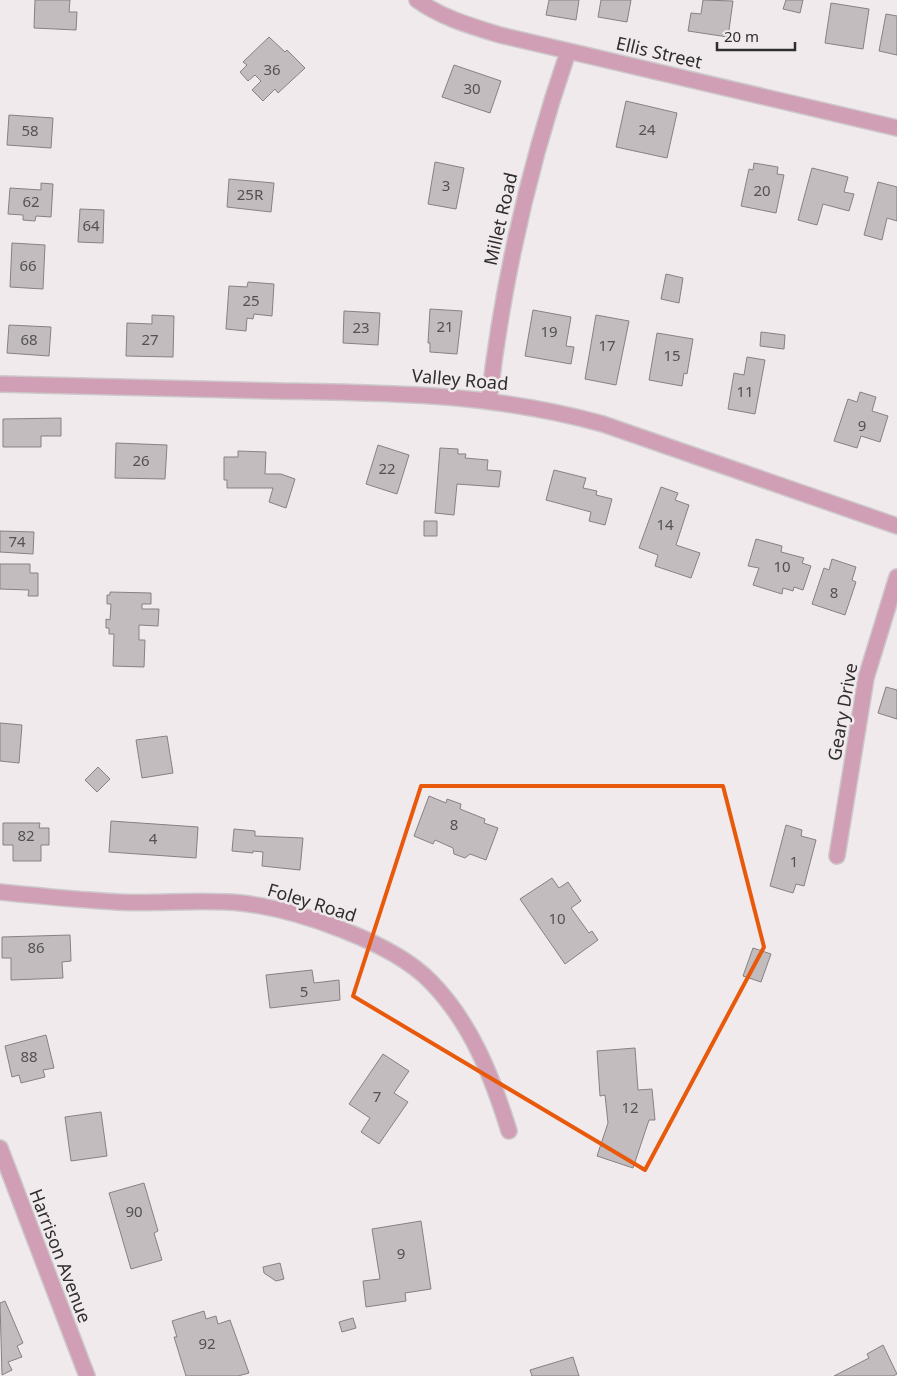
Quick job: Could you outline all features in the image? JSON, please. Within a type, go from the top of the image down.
[{"type":"street","name":"Ellis Street","points":[[418,0],[431,10],[452,19],[500,35],[897,128]]},
{"type":"street","name":"Millet Road","points":[[489,400],[513,243],[547,112],[568,52]]},
{"type":"street","name":"Valley Road","points":[[0,384],[424,394],[489,400],[563,413],[603,424],[897,526]]},
{"type":"street","name":"Geary Drive","points":[[837,856],[866,678],[897,577]]},
{"type":"street","name":"Foley Road","points":[[0,892],[118,902],[228,903],[258,906],[294,914],[377,944],[414,968],[430,981],[445,998],[484,1058],[509,1131]]},
{"type":"street","name":"Harrison Avenue","points":[[0,1148],[86,1376]]},
{"type":"highlighted area","points":[[421,786],[723,786],[764,947],[645,1170],[353,996]]},
{"type":"building","points":[[35,0],[70,0],[69,12],[77,12],[76,30],[34,28]]},
{"type":"building","points":[[549,0],[579,0],[576,20],[546,15]]},
{"type":"building","points":[[601,0],[631,0],[627,22],[598,17]]},
{"type":"building","points":[[703,0],[733,1],[728,37],[688,31],[691,13],[701,14]]},
{"type":"building","points":[[786,0],[803,0],[800,13],[783,9]]},
{"type":"building","points":[[831,3],[869,9],[863,49],[825,43]]},
{"type":"building","points":[[886,14],[897,16],[897,55],[879,51]]},
{"type":"building","points":[[269,37],[285,52],[287,50],[305,68],[278,93],[275,89],[263,101],[252,90],[261,81],[255,75],[248,81],[240,72],[247,65],[243,62]]},
{"type":"building","points":[[454,65],[501,81],[490,113],[442,97]]},
{"type":"building","points":[[626,101],[677,113],[667,158],[616,147]]},
{"type":"building","points":[[9,115],[53,118],[51,148],[7,145]]},
{"type":"building","points":[[435,162],[464,168],[456,209],[428,204]]},
{"type":"building","points":[[754,163],[778,167],[777,174],[784,175],[776,213],[741,206],[749,169],[753,170]]},
{"type":"building","points":[[812,168],[848,177],[844,192],[854,194],[849,211],[823,204],[817,225],[798,220]]},
{"type":"building","points":[[229,179],[274,183],[271,212],[227,207]]},
{"type":"building","points":[[878,182],[897,187],[897,221],[887,218],[882,240],[864,235]]},
{"type":"building","points":[[41,183],[53,184],[51,217],[36,216],[35,221],[23,220],[23,215],[8,214],[10,188],[41,190]]},
{"type":"building","points":[[80,209],[104,210],[103,243],[78,242]]},
{"type":"building","points":[[12,243],[45,245],[43,289],[10,287]]},
{"type":"building","points":[[666,274],[683,278],[679,303],[661,299]]},
{"type":"building","points":[[248,282],[274,284],[272,316],[254,314],[253,319],[247,318],[246,331],[226,329],[229,286],[247,287]]},
{"type":"building","points":[[430,309],[462,311],[457,354],[430,352],[430,343],[428,343]]},
{"type":"building","points":[[533,310],[571,317],[566,346],[574,347],[571,364],[525,356]]},
{"type":"building","points":[[344,311],[380,313],[378,345],[343,343]]},
{"type":"building","points":[[152,315],[174,316],[173,357],[126,356],[127,323],[152,324]]},
{"type":"building","points":[[596,315],[629,321],[616,385],[585,379]]},
{"type":"building","points":[[9,325],[51,327],[49,356],[7,353]]},
{"type":"building","points":[[761,332],[785,335],[784,349],[760,346]]},
{"type":"building","points":[[657,333],[693,339],[687,374],[684,373],[682,386],[649,380]]},
{"type":"building","points":[[747,357],[765,360],[755,414],[728,409],[734,373],[744,375]]},
{"type":"building","points":[[860,392],[876,397],[872,411],[888,416],[880,442],[861,436],[857,448],[834,441],[848,399],[857,402]]},
{"type":"building","points":[[61,418],[61,436],[41,436],[41,447],[3,447],[3,419]]},
{"type":"building","points":[[116,443],[167,445],[165,479],[115,478]]},
{"type":"building","points":[[378,445],[409,455],[397,494],[366,484]]},
{"type":"building","points":[[440,448],[458,449],[458,454],[466,454],[465,458],[488,460],[487,470],[501,471],[499,487],[457,484],[454,515],[435,513]]},
{"type":"building","points":[[238,451],[266,452],[265,474],[281,474],[295,479],[286,508],[269,502],[273,488],[227,488],[227,480],[224,480],[224,457],[238,457]]},
{"type":"building","points":[[554,470],[586,478],[583,488],[597,491],[596,495],[612,499],[605,525],[589,521],[591,512],[546,500]]},
{"type":"building","points":[[661,487],[678,493],[675,500],[689,505],[676,545],[700,553],[691,578],[655,566],[658,555],[639,548]]},
{"type":"building","points":[[424,521],[437,521],[437,536],[424,536]]},
{"type":"building","points":[[0,531],[34,532],[33,554],[0,552]]},
{"type":"building","points":[[756,539],[782,546],[781,552],[804,558],[802,563],[811,566],[803,590],[794,587],[793,591],[783,588],[782,594],[753,585],[759,568],[748,566]]},
{"type":"building","points":[[832,559],[856,567],[852,580],[856,582],[845,615],[812,604],[824,568],[829,570]]},
{"type":"building","points":[[0,564],[30,564],[30,573],[38,573],[38,596],[28,596],[29,590],[0,589]]},
{"type":"building","points":[[110,592],[151,593],[151,604],[142,604],[142,609],[159,609],[158,626],[139,625],[139,640],[145,640],[144,667],[113,666],[114,634],[109,634],[109,628],[106,628],[106,619],[110,620],[111,604],[107,604],[107,595],[110,595]]},
{"type":"building","points":[[886,687],[897,690],[897,719],[878,713]]},
{"type":"building","points":[[0,723],[22,725],[19,763],[0,761]]},
{"type":"building","points":[[167,736],[173,773],[142,778],[136,740]]},
{"type":"building","points":[[98,767],[110,779],[97,792],[85,780]]},
{"type":"building","points":[[429,796],[446,803],[447,799],[461,804],[460,809],[485,819],[484,823],[498,828],[486,860],[470,854],[465,858],[454,854],[453,848],[435,840],[433,844],[414,836]]},
{"type":"building","points":[[111,821],[198,827],[196,858],[109,852]]},
{"type":"building","points":[[3,823],[40,823],[39,828],[49,828],[49,845],[41,845],[41,861],[13,861],[13,845],[3,845]]},
{"type":"building","points":[[786,825],[802,830],[801,836],[816,840],[804,886],[796,884],[793,893],[770,886]]},
{"type":"building","points":[[234,829],[255,831],[255,836],[303,838],[300,870],[262,866],[263,852],[232,851]]},
{"type":"building","points":[[552,878],[559,888],[568,882],[581,901],[571,908],[589,933],[592,931],[598,940],[565,964],[520,899]]},
{"type":"building","points":[[70,935],[71,961],[62,962],[63,978],[11,980],[11,958],[2,958],[2,937]]},
{"type":"building","points":[[753,948],[771,954],[761,982],[743,976]]},
{"type":"building","points":[[312,970],[314,983],[339,980],[340,1000],[270,1008],[266,975]]},
{"type":"building","points":[[46,1035],[54,1068],[43,1070],[45,1077],[21,1083],[19,1075],[12,1077],[5,1046]]},
{"type":"building","points":[[635,1048],[638,1090],[652,1089],[655,1120],[649,1120],[633,1168],[597,1156],[608,1123],[605,1095],[600,1096],[597,1051]]},
{"type":"building","points":[[383,1054],[409,1071],[394,1093],[408,1102],[379,1144],[361,1132],[370,1118],[349,1104]]},
{"type":"building","points":[[101,1112],[107,1156],[71,1161],[65,1117]]},
{"type":"building","points":[[144,1183],[158,1231],[154,1233],[162,1260],[131,1269],[109,1193]]},
{"type":"building","points":[[421,1221],[431,1289],[405,1293],[406,1301],[366,1307],[363,1281],[380,1279],[372,1229]]},
{"type":"building","points":[[280,1263],[284,1279],[276,1281],[264,1273],[263,1267]]},
{"type":"building","points":[[5,1301],[23,1343],[17,1346],[22,1357],[8,1362],[12,1370],[2,1375],[0,1303]]},
{"type":"building","points":[[204,1311],[206,1319],[216,1316],[218,1324],[230,1320],[249,1373],[238,1376],[186,1376],[174,1337],[177,1337],[172,1321]]},
{"type":"building","points":[[353,1318],[356,1328],[342,1332],[339,1322]]},
{"type":"building","points":[[883,1345],[897,1374],[893,1376],[834,1376],[869,1358],[867,1354]]},
{"type":"building","points":[[573,1357],[579,1376],[532,1376],[530,1370]]}]
